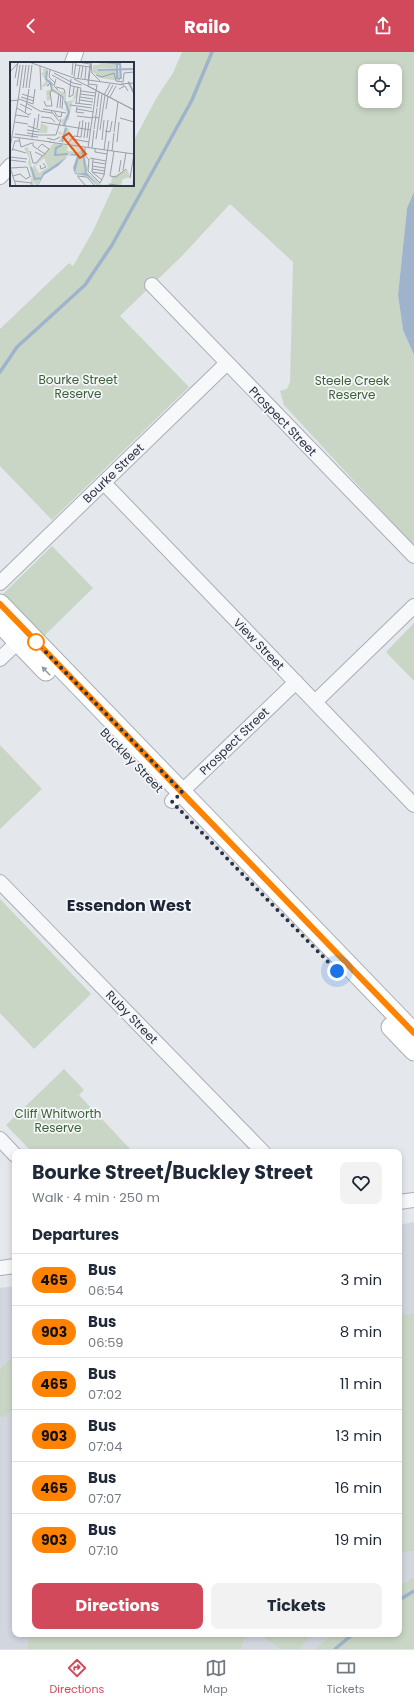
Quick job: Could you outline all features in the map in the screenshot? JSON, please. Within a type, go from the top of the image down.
[{"type":"main road","name":"Buckley Street","points":[[0,604],[23,637],[177,797],[414,1051]]},
{"type":"main road","name":"Buckley Street","points":[[0,623],[23,637]]},
{"type":"main road","name":"Buckley Street","points":[[177,797],[414,1033]]},
{"type":"street","points":[[72,62],[76,52]]},
{"type":"street","points":[[0,177],[10,166]]},
{"type":"street","name":"Prospect Street","points":[[152,285],[414,556]]},
{"type":"street","name":"Bourke Street","points":[[0,583],[227,363]]},
{"type":"street","name":"View Street","points":[[104,483],[414,805]]},
{"type":"street","points":[[315,702],[414,606]]},
{"type":"street","points":[[0,659],[23,637]]},
{"type":"street","name":"Prospect Street","points":[[177,797],[296,682]]},
{"type":"street","name":"Ruby Street","points":[[0,882],[260,1149]]},
{"type":"street","points":[[0,1139],[12,1152]]},
{"type":"street","points":[[402,1202],[414,1200]]},
{"type":"street","points":[[0,1268],[12,1266]]},
{"type":"shaded area","points":[[414,1222],[414,1577],[402,1584],[402,1224]]},
{"type":"shaded area","points":[[12,1286],[12,1637],[329,1637],[315,1649],[0,1649],[0,1288]]},
{"type":"green space","points":[[182,52],[414,52],[414,192],[407,208],[398,295],[403,330],[414,355],[414,546],[284,405],[280,391],[287,389],[290,382],[293,262],[230,204],[182,256],[120,316],[189,387],[52,520],[0,466],[0,329],[69,263],[73,266],[93,231],[114,186],[134,186],[134,140],[157,97],[173,73]]},
{"type":"green space","points":[[52,546],[93,588],[44,636],[3,594]]},
{"type":"green space","points":[[414,623],[414,681],[386,652]]},
{"type":"green space","points":[[0,745],[42,789],[0,829]]},
{"type":"green space","points":[[0,899],[91,994],[34,1049],[0,1013]]},
{"type":"green space","name":"Cliff Whitworth Reserve","points":[[64,1069],[84,1090],[79,1095],[130,1149],[29,1149],[6,1125]]},
{"type":"green space","points":[[414,1313],[414,1551],[402,1552],[402,1315]]},
{"type":"green space","points":[[12,1358],[12,1410],[3,1418],[0,1415],[0,1369]]},
{"type":"green space","points":[[414,1577],[414,1649],[315,1649],[329,1637],[402,1637],[402,1584]]},
{"type":"green space","points":[[29,1637],[245,1637],[241,1649],[27,1649]]},
{"type":"green space","points":[[263,1637],[308,1637],[300,1649],[281,1649]]},
{"type":"water","points":[[414,192],[414,355],[403,330],[398,295],[407,208]]},
{"type":"waterway","points":[[0,372],[17,347],[85,285],[112,245],[192,100],[212,52]]},
{"type":"waterway","points":[[402,1598],[414,1591]]},
{"type":"waterway","points":[[335,1649],[349,1637]]},
{"type":"bus line","name":"465","points":[[0,604],[414,1033]]},
{"type":"district","name":"Essendon West","points":[[129,905]]},
{"type":"route","points":[[36,642],[182,792],[172,802],[337,971]]},
{"type":"park label","name":"Bourke Street Reserve","points":[[78,386]]},
{"type":"park label","name":"Steele Creek Reserve","points":[[352,387]]}]
